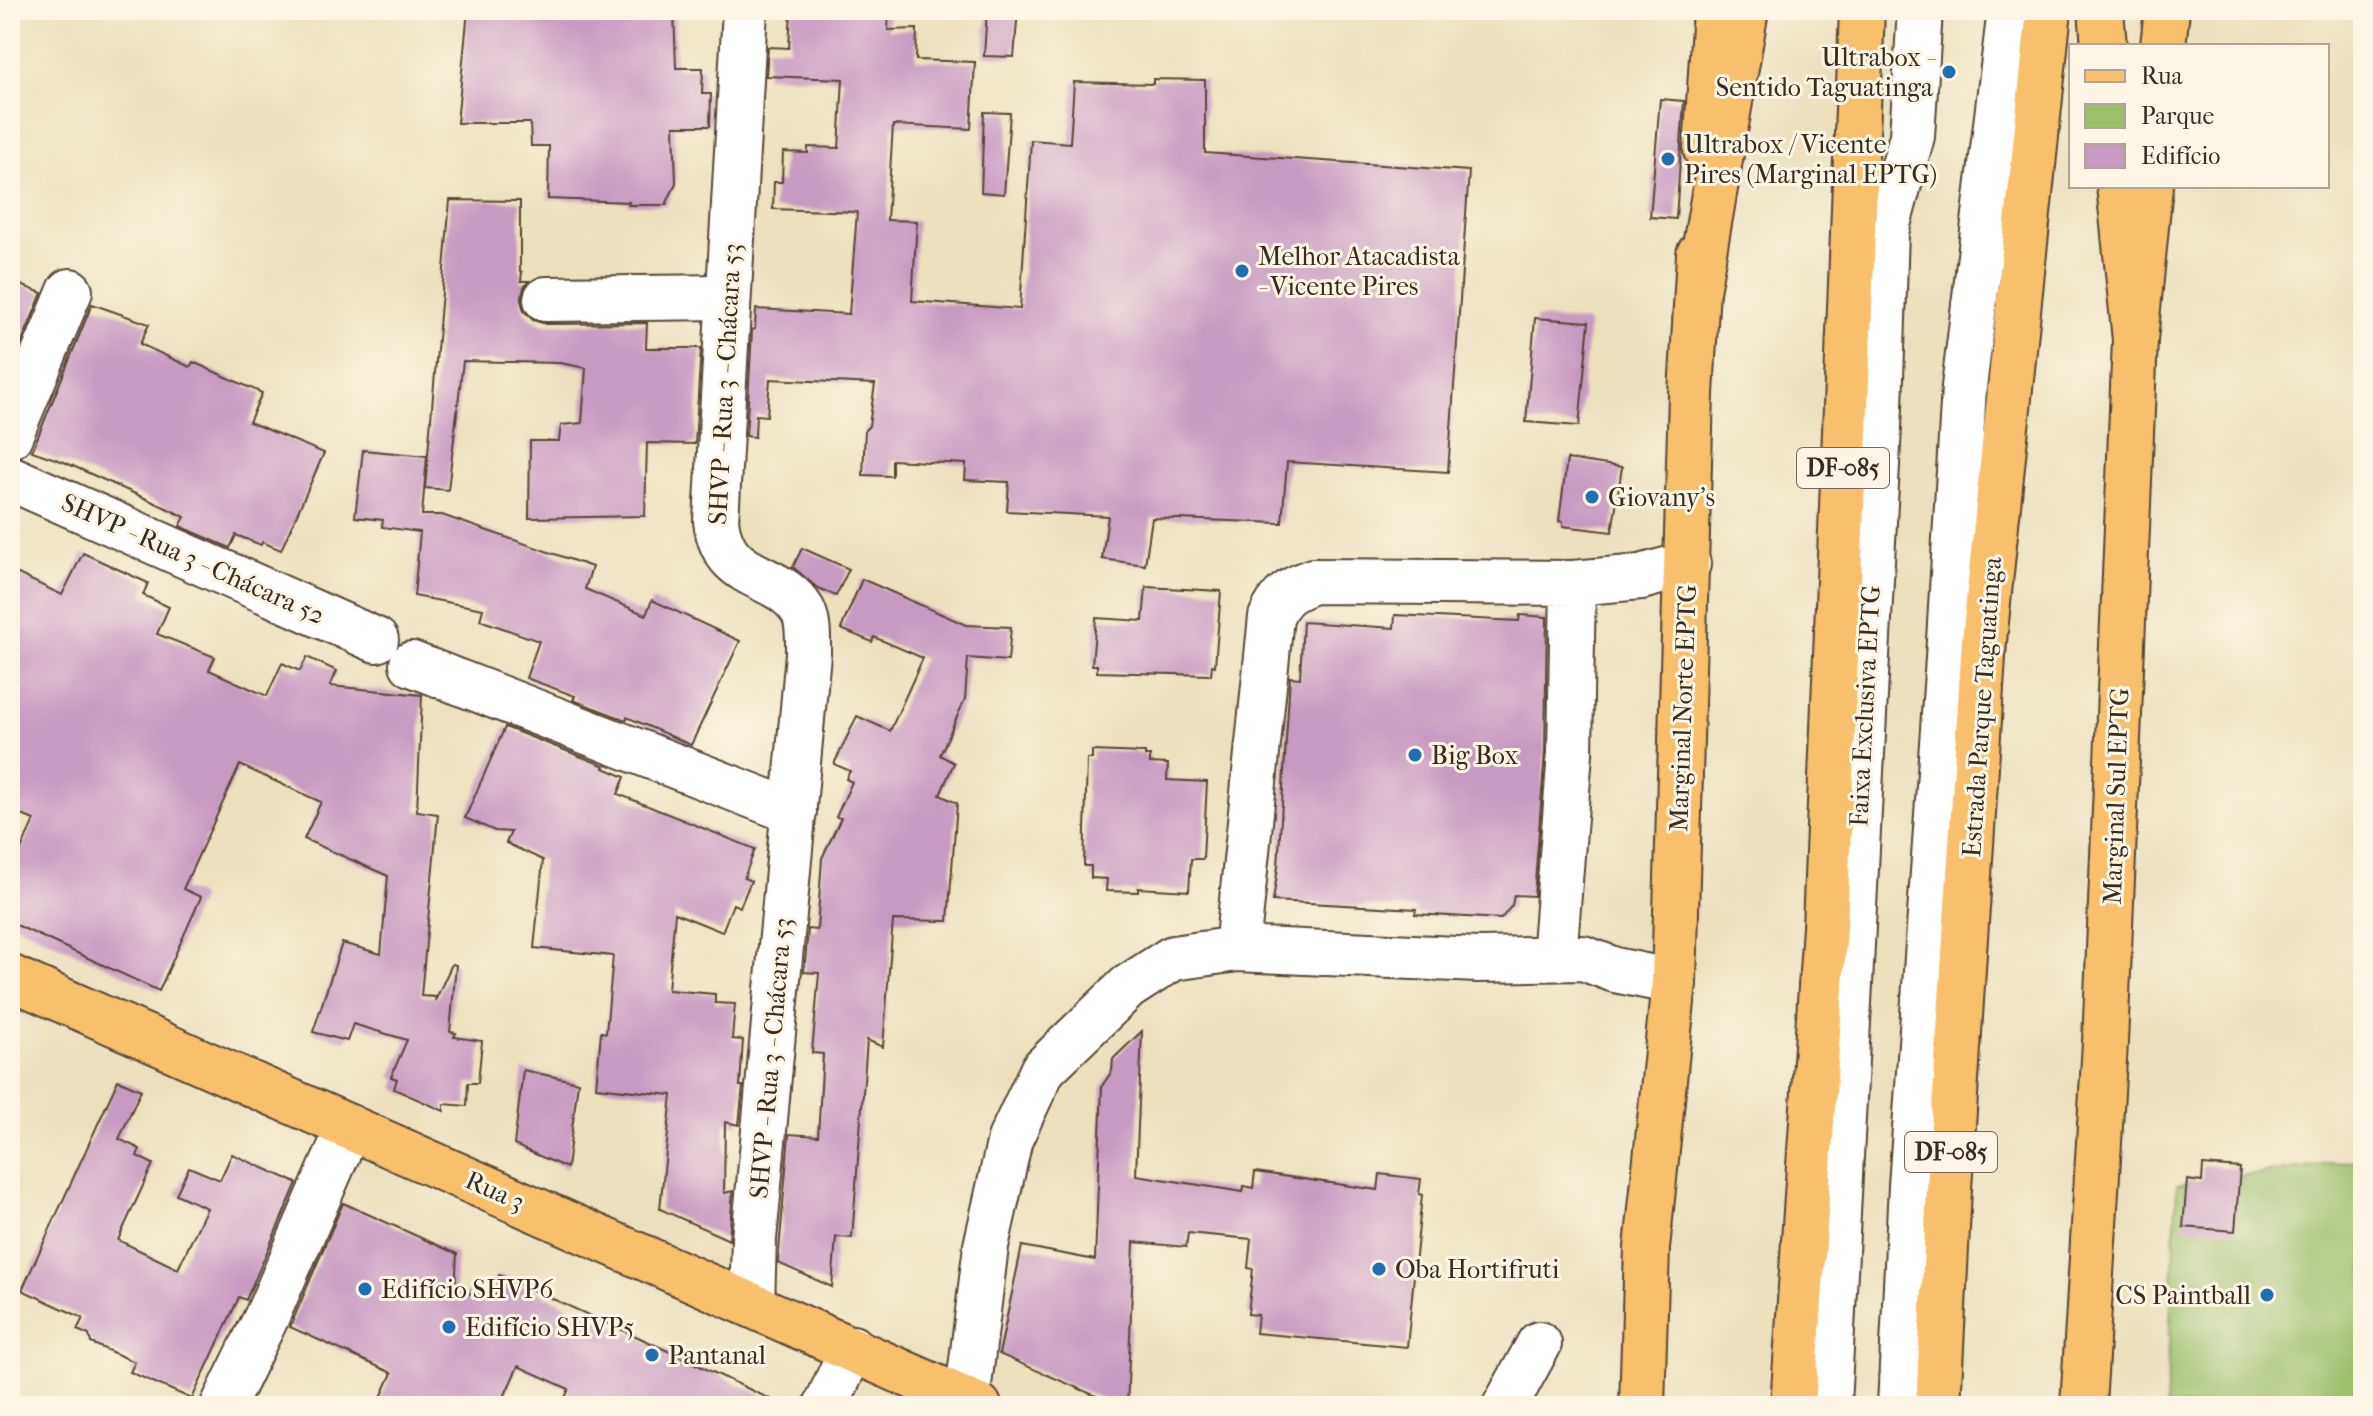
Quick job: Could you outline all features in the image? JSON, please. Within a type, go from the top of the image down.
[{"type":"main road","name":"Marginal Norte EPTG","points":[[1642,1406],[1647,1248],[1674,982],[1691,394],[1715,10]]},
{"type":"main road","points":[[1697,292],[1746,10]]},
{"type":"main road","name":"DF-085","points":[[1793,1406],[1825,927],[1862,10]]},
{"type":"main road","name":"Estrada Parque Taguatinga","points":[[1938,1406],[1984,641],[2049,10]]},
{"type":"main road","points":[[2101,10],[2104,44]]},
{"type":"main road","points":[[2163,44],[2167,10]]},
{"type":"main road","points":[[2119,188],[2135,340]]},
{"type":"main road","name":"Marginal Sul EPTG","points":[[2083,1406],[2105,1043],[2135,340],[2150,188]]},
{"type":"main road","name":"Rua 3","points":[[10,977],[852,1348],[970,1405]]},
{"type":"street","name":"SHVP - Rua 3 - Chácara 53","points":[[745,10],[728,297],[718,541],[737,565],[788,595],[803,612],[808,633],[754,1239],[752,1304]]},
{"type":"street","name":"Faixa Exclusiva EPTG","points":[[1828,1406],[1880,407],[1886,232],[1912,136],[1920,10]]},
{"type":"street","points":[[1900,1406],[1911,1186],[1964,387],[2010,10]]},
{"type":"street","points":[[10,436],[70,291]]},
{"type":"street","points":[[546,299],[728,297]]},
{"type":"street","name":"SHVP - Rua 3 - Chácara 52","points":[[10,478],[376,640]]},
{"type":"street","points":[[1237,949],[1271,617],[1277,602],[1288,590],[1313,581],[1573,583],[1641,577],[1688,564]]},
{"type":"street","points":[[1554,958],[1570,753],[1573,583]]},
{"type":"street","points":[[412,664],[794,812]]},
{"type":"street","points":[[970,1405],[986,1246],[1010,1139],[1043,1069],[1128,987],[1173,958],[1237,949],[1478,960],[1583,958],[1615,970],[1674,982]]},
{"type":"street","points":[[223,1406],[267,1316],[349,1127]]},
{"type":"street","points":[[1505,1406],[1539,1344]]},
{"type":"street","points":[[826,1406],[852,1348]]},
{"type":"green space","name":"CS Paintball","points":[[2363,1159],[2363,1406],[2166,1406],[2177,1185]]},
{"type":"building","points":[[468,10],[674,10],[676,68],[703,68],[702,94],[711,94],[710,126],[674,126],[676,183],[666,205],[548,199],[549,146],[531,146],[530,123],[457,123]]},
{"type":"building","name":"Melhor Atacadista - Vicente Pires","points":[[791,10],[889,10],[888,30],[917,29],[916,60],[975,62],[971,129],[893,125],[887,220],[917,221],[912,301],[1020,309],[1031,140],[1070,143],[1074,82],[1153,84],[1153,79],[1205,80],[1205,153],[1469,171],[1448,472],[1287,462],[1282,523],[1152,518],[1145,565],[1102,559],[1108,516],[1007,511],[1009,482],[965,480],[966,464],[892,460],[892,476],[863,475],[865,430],[869,426],[875,384],[770,379],[767,416],[756,415],[755,437],[746,436],[756,309],[849,314],[857,212],[773,209],[774,182],[782,182],[783,152],[808,153],[808,147],[839,148],[843,79],[766,76],[768,47],[789,48]]},
{"type":"building","points":[[987,10],[1018,10],[1014,57],[984,56]]},
{"type":"building","name":"Ultrabox / Vicente Pires (Marginal EPTG)","points":[[1660,99],[1684,101],[1676,219],[1650,217]]},
{"type":"building","points":[[984,112],[1010,113],[1004,194],[981,192]]},
{"type":"building","points":[[450,200],[520,201],[521,281],[529,281],[521,300],[524,311],[533,320],[546,324],[647,323],[646,348],[701,348],[695,444],[647,443],[645,516],[529,518],[530,441],[559,441],[561,425],[582,423],[586,368],[560,363],[463,361],[448,490],[425,488]]},
{"type":"building","points":[[10,281],[42,293],[10,371]]},
{"type":"building","points":[[92,304],[149,324],[140,344],[190,367],[193,362],[262,393],[249,422],[324,453],[281,550],[236,535],[230,548],[180,526],[185,517],[64,462],[32,451]]},
{"type":"building","points":[[1535,318],[1589,322],[1579,426],[1526,422]]},
{"type":"building","points":[[363,450],[427,456],[422,515],[442,515],[592,567],[585,589],[646,615],[652,600],[740,641],[691,745],[627,717],[626,720],[573,700],[575,696],[526,678],[539,641],[480,620],[483,609],[414,596],[420,532],[382,527],[383,520],[355,517]]},
{"type":"building","name":"Giovany's","points":[[1567,459],[1622,467],[1612,532],[1563,526],[1563,522],[1559,521]]},
{"type":"building","points":[[802,548],[849,569],[836,596],[816,587],[793,567]]},
{"type":"building","points":[[83,553],[148,583],[143,595],[169,607],[157,634],[215,657],[209,670],[267,696],[282,663],[300,671],[307,657],[337,671],[330,686],[422,695],[417,811],[438,814],[421,996],[436,997],[435,1001],[452,964],[456,965],[450,1032],[456,1033],[454,1037],[482,1041],[478,1083],[468,1083],[467,1106],[444,1104],[444,1111],[394,1089],[397,1079],[391,1077],[407,1040],[353,1024],[347,1041],[313,1032],[342,943],[381,954],[388,876],[304,839],[321,802],[240,765],[183,889],[201,897],[159,991],[10,922],[10,875],[34,820],[10,810],[10,570],[62,595]]},
{"type":"building","points":[[862,579],[966,625],[1011,627],[1008,661],[968,658],[965,699],[940,755],[954,763],[940,795],[957,803],[948,921],[893,920],[883,1047],[867,1040],[852,1238],[836,1237],[832,1287],[778,1263],[789,1134],[818,1136],[823,1054],[812,1053],[819,973],[804,972],[808,929],[817,930],[822,858],[841,818],[836,817],[852,782],[846,779],[850,771],[834,764],[857,716],[890,731],[923,658],[874,637],[872,642],[841,629]]},
{"type":"building","points":[[1146,587],[1221,591],[1215,666],[1212,665],[1211,675],[1097,672],[1097,665],[1092,665],[1096,618],[1143,621]]},
{"type":"building","name":"Big Box","points":[[1395,615],[1519,621],[1520,615],[1547,617],[1545,752],[1534,896],[1514,895],[1512,905],[1501,919],[1415,914],[1416,909],[1273,901],[1278,867],[1290,677],[1300,678],[1303,622],[1394,628]]},
{"type":"building","points":[[505,727],[605,766],[625,777],[618,794],[755,849],[744,878],[751,881],[740,907],[733,904],[722,932],[675,913],[668,990],[715,994],[715,1003],[735,1004],[732,1039],[743,1040],[740,1086],[743,1086],[739,1125],[725,1122],[724,1193],[733,1191],[729,1240],[660,1209],[672,1095],[596,1087],[601,1032],[606,1033],[613,956],[534,948],[543,860],[506,843],[511,832],[495,831],[465,818]]},
{"type":"building","points":[[1092,751],[1145,753],[1145,756],[1150,756],[1150,763],[1168,764],[1167,780],[1207,782],[1203,859],[1191,859],[1189,891],[1138,888],[1138,892],[1106,891],[1107,879],[1091,878],[1091,866],[1084,866],[1087,759],[1092,759]]},
{"type":"building","points":[[1142,1031],[1136,1175],[1243,1192],[1244,1186],[1253,1188],[1255,1172],[1378,1190],[1380,1174],[1421,1179],[1407,1347],[1256,1333],[1258,1315],[1248,1314],[1253,1269],[1248,1268],[1251,1239],[1188,1233],[1186,1247],[1134,1242],[1127,1406],[1119,1406],[999,1354],[1022,1246],[1095,1260],[1102,1086],[1112,1071],[1113,1059]]},
{"type":"building","points":[[523,1070],[578,1082],[567,1168],[514,1145]]},
{"type":"building","points":[[118,1080],[141,1090],[119,1139],[140,1149],[137,1156],[153,1164],[118,1240],[178,1269],[207,1208],[176,1194],[189,1167],[220,1180],[232,1154],[297,1183],[246,1300],[239,1297],[192,1399],[130,1372],[135,1362],[91,1343],[89,1335],[77,1330],[83,1318],[22,1290]]},
{"type":"building","points":[[2203,1165],[2240,1168],[2235,1231],[2183,1227],[2187,1180],[2202,1182]]},
{"type":"building","points":[[343,1203],[457,1254],[455,1292],[496,1296],[499,1275],[785,1406],[561,1406],[569,1389],[518,1366],[500,1406],[377,1406],[392,1373],[290,1327]]},
{"type":"place","name":"Ultrabox - Sentido Taguatinga","points":[[1949,72]]},
{"type":"place","name":"Ultrabox / Vicente Pires (Marginal EPTG)","points":[[1668,159]]},
{"type":"place","name":"Melhor Atacadista - Vicente Pires","points":[[1242,271]]},
{"type":"place","name":"Giovany's","points":[[1592,497]]},
{"type":"place","name":"Big Box","points":[[1415,755]]},
{"type":"place","name":"Oba Hortifruti","points":[[1379,1269]]},
{"type":"place","name":"Edifício SHVP6","points":[[365,1289]]},
{"type":"place","name":"CS Paintball","points":[[2267,1295]]},
{"type":"place","name":"Edifício SHVP5","points":[[449,1327]]},
{"type":"place","name":"Pantanal","points":[[652,1355]]}]
